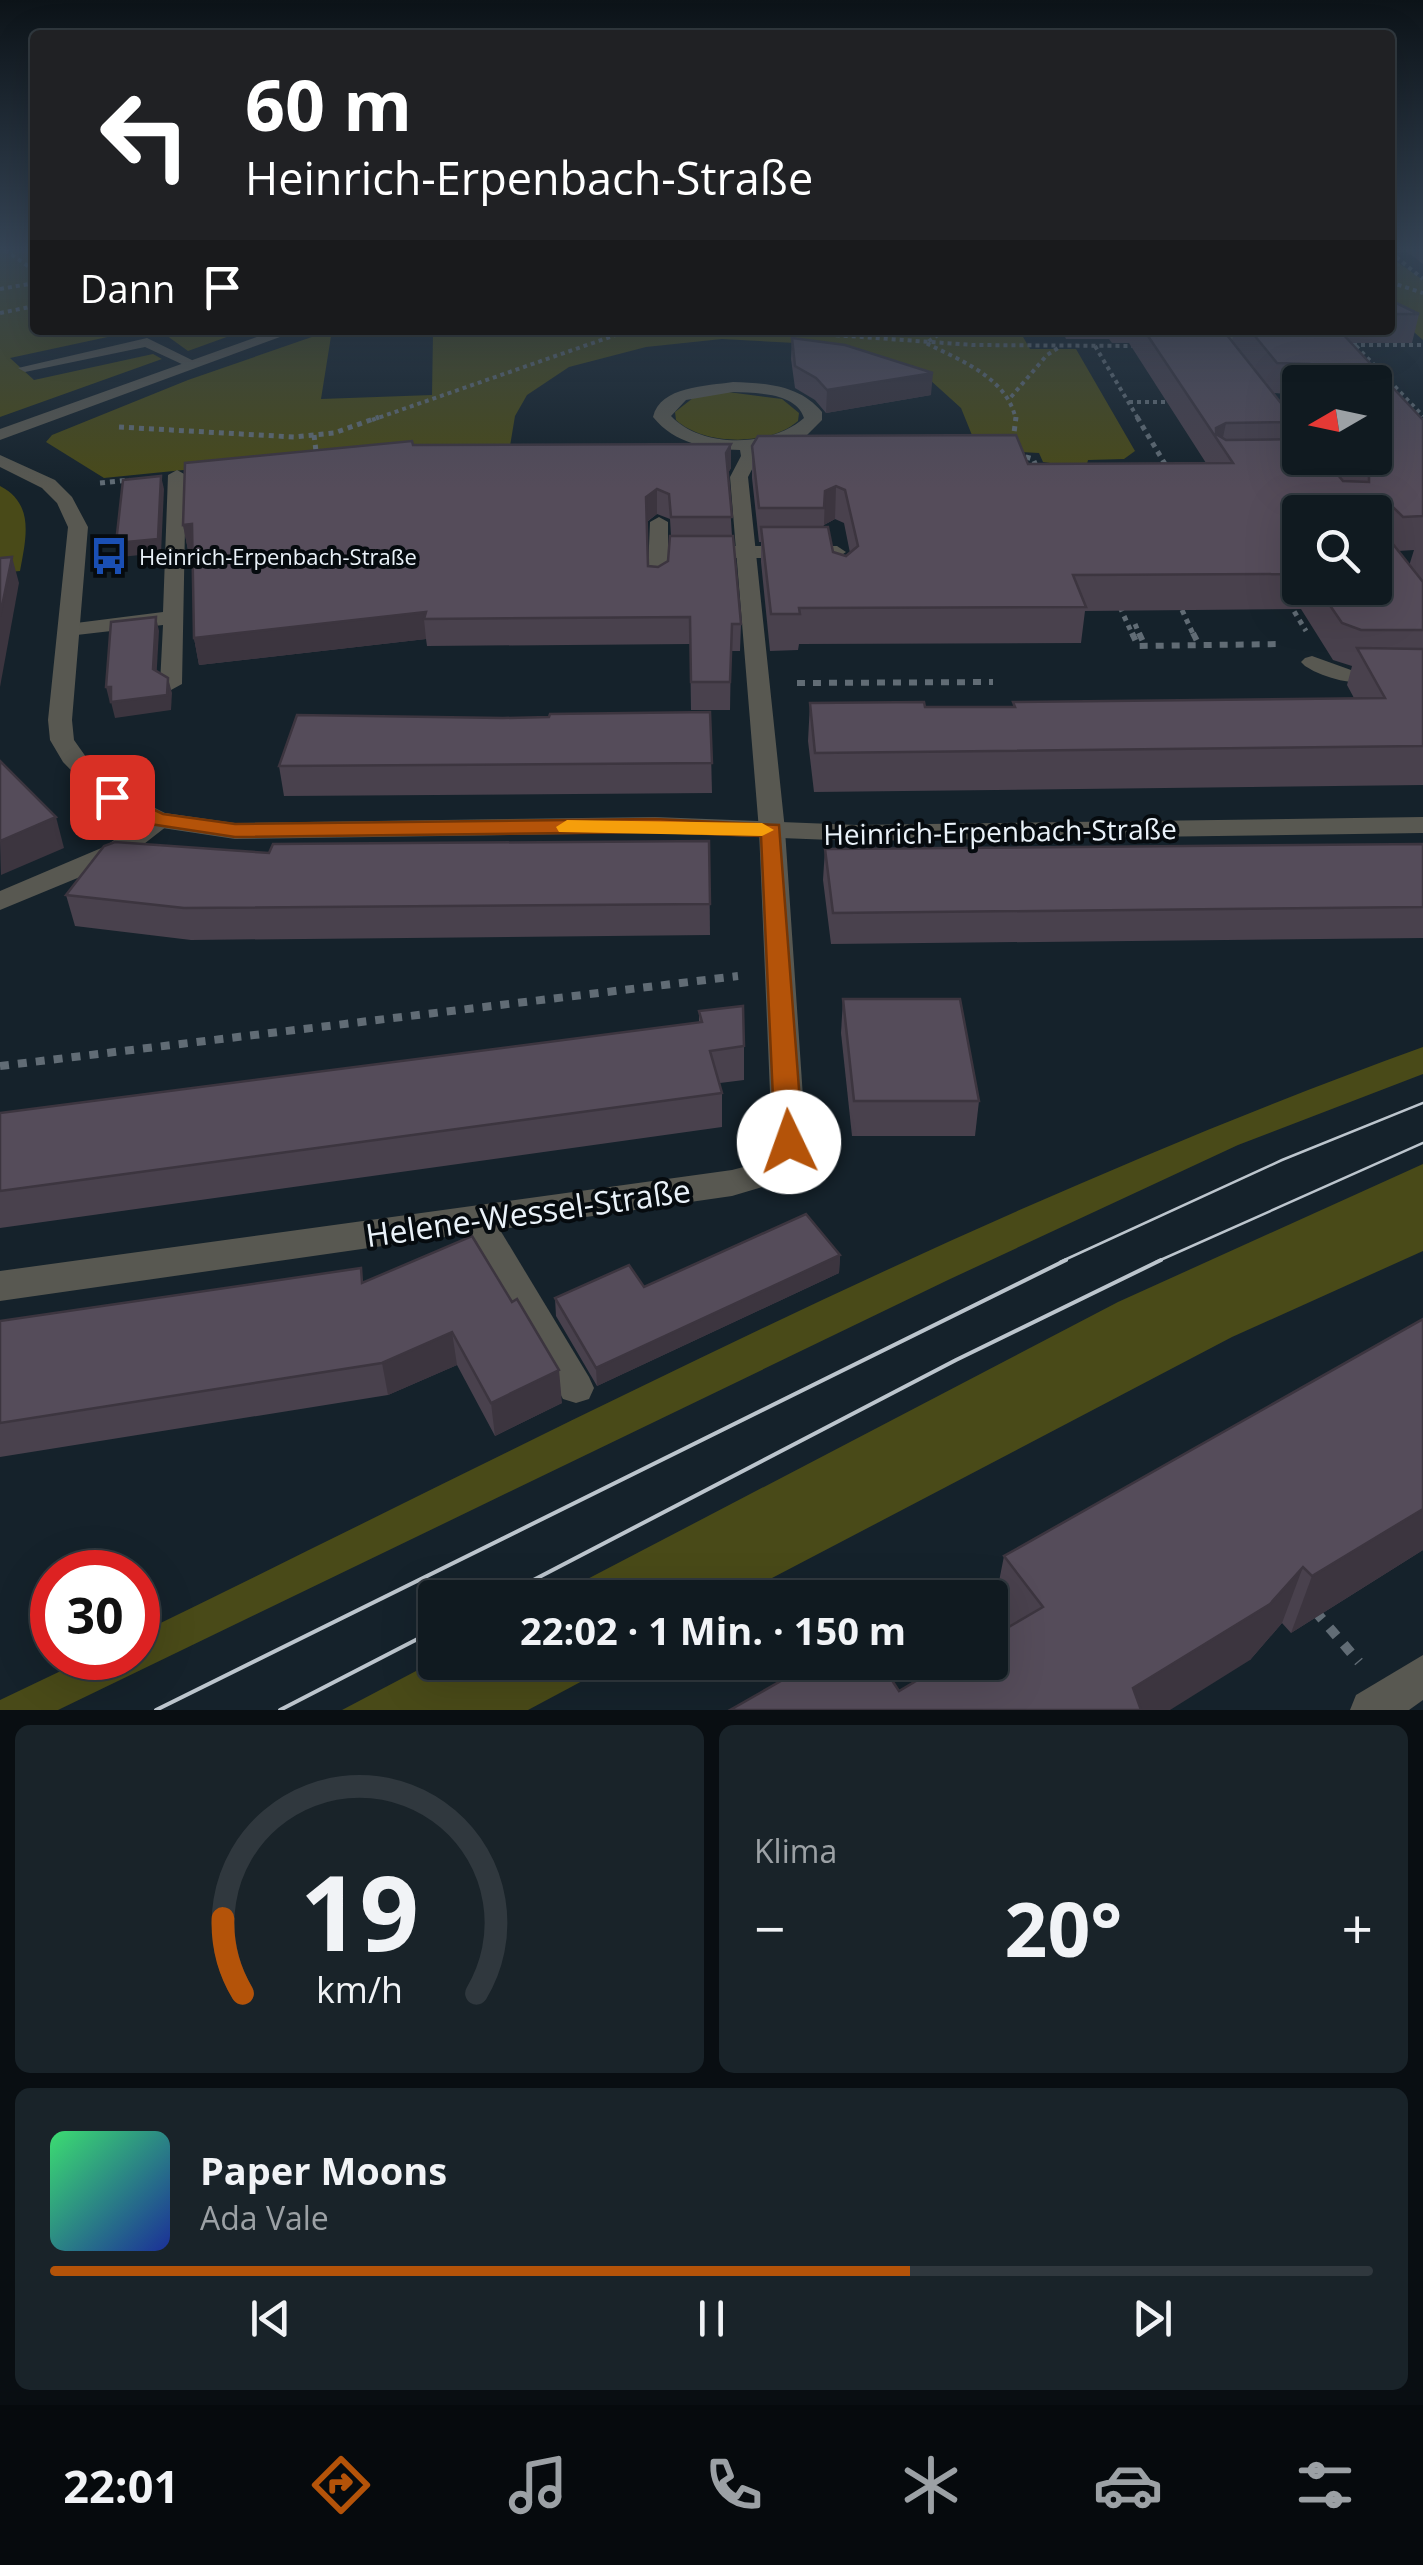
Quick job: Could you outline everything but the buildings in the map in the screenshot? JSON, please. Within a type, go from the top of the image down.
[{"type":"street","points":[[0,435],[276,335]]},
{"type":"street","points":[[1199,335],[1227,335]]},
{"type":"street","points":[[1214,337],[1228,355]]},
{"type":"street","points":[[733,387],[786,394],[808,405],[813,412],[813,420],[799,433],[748,444],[690,438],[666,425],[663,410],[681,396],[733,387]]},
{"type":"street","name":"Helene-Wessel-Straße","points":[[0,1286],[732,1183],[767,1173],[789,1142],[772,830],[755,684],[748,552],[739,477],[750,456],[748,444]]},
{"type":"street","name":"Heinrich-Erpenbach-Straße","points":[[0,462],[55,487],[70,504],[78,527],[62,740],[94,782],[133,810],[158,820],[191,827],[286,833],[655,825],[857,833],[1423,825]]},
{"type":"street","points":[[0,901],[116,852],[158,820]]},
{"type":"lane","points":[[25,368],[148,342],[191,363]]},
{"type":"lane","points":[[172,684],[177,475]]},
{"type":"lane","points":[[657,584],[659,522]]},
{"type":"lane","points":[[659,552],[748,552],[838,559],[834,528]]},
{"type":"lane","points":[[68,630],[175,617]]},
{"type":"lane","points":[[1312,651],[1320,668],[1351,676],[1423,676]]},
{"type":"lane","points":[[478,1218],[576,1388]]},
{"type":"path","points":[[116,426],[334,433],[616,335]]},
{"type":"path","points":[[826,335],[926,343],[1147,346]]},
{"type":"path","points":[[926,343],[938,335]]},
{"type":"path","points":[[926,343],[969,366],[1012,397],[1018,426],[1012,443]]},
{"type":"path","points":[[1338,345],[1423,346]]},
{"type":"path","points":[[1356,345],[1423,416]]},
{"type":"path","points":[[1012,397],[1047,354],[1062,346]]},
{"type":"path","points":[[1095,346],[1174,479]]},
{"type":"path","points":[[1129,402],[1184,402]]},
{"type":"path","points":[[314,435],[317,462]]},
{"type":"path","points":[[100,483],[177,475]]},
{"type":"path","points":[[1114,593],[1138,646],[1297,643]]},
{"type":"path","points":[[1289,605],[1312,651]]},
{"type":"path","points":[[1182,610],[1199,645]]},
{"type":"path","points":[[1135,624],[1146,646]]},
{"type":"path","points":[[755,684],[992,682]]},
{"type":"path","points":[[0,1066],[779,971]]},
{"type":"path","points":[[1300,1595],[1395,1694]]},
{"type":"shaded area","points":[[0,330],[30,330],[30,335],[117,335],[10,358],[34,380],[153,354],[162,359],[0,417]]},
{"type":"shaded area","points":[[166,335],[232,335],[188,351]]},
{"type":"shaded area","points":[[318,335],[331,335],[321,399],[432,395],[433,335],[1022,335],[1030,349],[1076,349],[1135,451],[1124,459],[1088,460],[1086,468],[1043,462],[1039,453],[978,450],[961,408],[919,370],[814,344],[722,339],[646,347],[569,367],[527,395],[515,416],[509,452],[315,457],[104,478],[46,442],[52,435],[188,380]]},
{"type":"shaded area","points":[[728,392],[782,399],[799,413],[798,421],[771,435],[737,440],[703,435],[676,420],[675,412],[693,398]]},
{"type":"shaded area","points":[[0,486],[19,502],[23,512],[26,534],[20,571],[0,573]]},
{"type":"shaded area","points":[[1423,1047],[1423,1074],[1238,1145],[948,1280],[160,1661],[160,1623],[773,1323],[1095,1177]]},
{"type":"shaded area","points":[[1423,1164],[1423,1251],[1232,1337],[768,1580],[586,1580],[1118,1302]]},
{"type":"shaded area","points":[[418,1670],[418,1680],[584,1680],[528,1710],[342,1710]]},
{"type":"shaded area","points":[[42,1680],[120,1680],[58,1710],[0,1710],[0,1700]]},
{"type":"tram line","points":[[1060,1262],[1282,1160],[1423,1103]]},
{"type":"tram line","points":[[1156,1262],[1423,1143]]},
{"type":"tram line","points":[[156,1710],[1066,1260]]},
{"type":"tram line","points":[[534,1580],[956,1360],[1161,1260]]},
{"type":"tram line","points":[[280,1710],[418,1639]]},
{"type":"slow traffic","points":[[567,827],[655,825],[762,830]]},
{"type":"place","name":"Heinrich-Erpenbach-Straße","points":[[109,556]]},
{"type":"route","points":[[112,797],[158,820],[235,831],[655,825],[772,830],[789,1142]]}]
